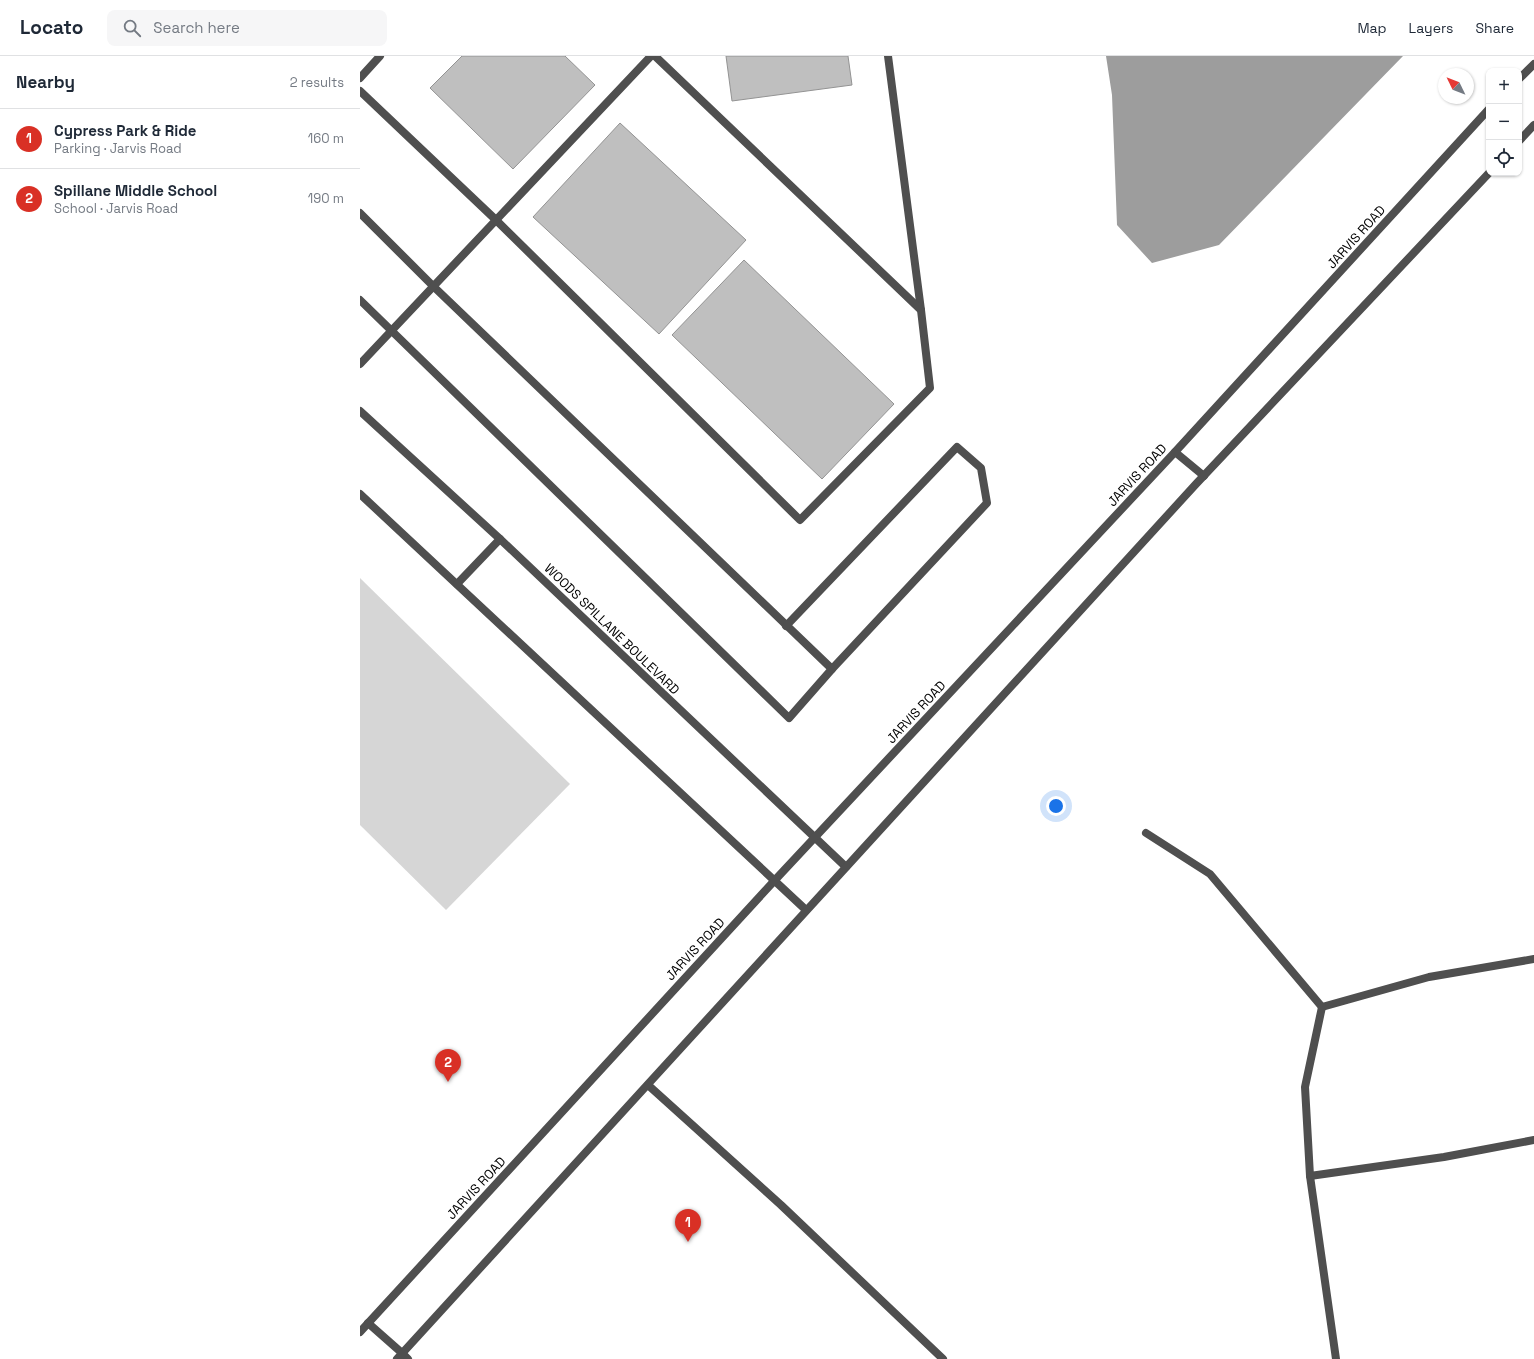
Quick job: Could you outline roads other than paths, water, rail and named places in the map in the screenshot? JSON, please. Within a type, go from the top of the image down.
[{"type":"street","points":[[360,78],[380,56]]},
{"type":"street","points":[[360,364],[651,56]]},
{"type":"street","points":[[655,56],[921,310]]},
{"type":"street","points":[[360,91],[496,220],[800,520],[930,388],[888,56]]},
{"type":"street","points":[[1522,76],[1534,64]]},
{"type":"street","name":"JARVIS ROAD","points":[[360,1332],[775,880],[1175,452],[1486,112]]},
{"type":"street","points":[[1520,140],[1534,125]]},
{"type":"street","points":[[368,1323],[402,1357],[806,910],[1204,476],[1486,176]]},
{"type":"street","points":[[360,213],[433,286],[832,669]]},
{"type":"street","points":[[360,300],[789,718],[832,669],[987,503],[982,468],[957,447],[786,626]]},
{"type":"street","name":"WOODS SPILLANE BOULEVARD","points":[[360,411],[500,539],[846,868]]},
{"type":"street","points":[[1175,452],[1204,476]]},
{"type":"street","points":[[360,494],[806,910]]},
{"type":"street","points":[[457,584],[500,539]]},
{"type":"street","points":[[1146,833],[1210,874],[1322,1007]]},
{"type":"street","points":[[1322,1007],[1429,977],[1534,959]]},
{"type":"street","points":[[1322,1007],[1305,1086],[1310,1176],[1336,1359]]},
{"type":"street","points":[[648,1085],[781,1205],[944,1359]]},
{"type":"street","points":[[1310,1176],[1444,1157],[1534,1140]]},
{"type":"place","name":"Spillane Middle School","points":[[448,1082]]},
{"type":"place","name":"Cypress Park & Ride","points":[[688,1242]]}]
